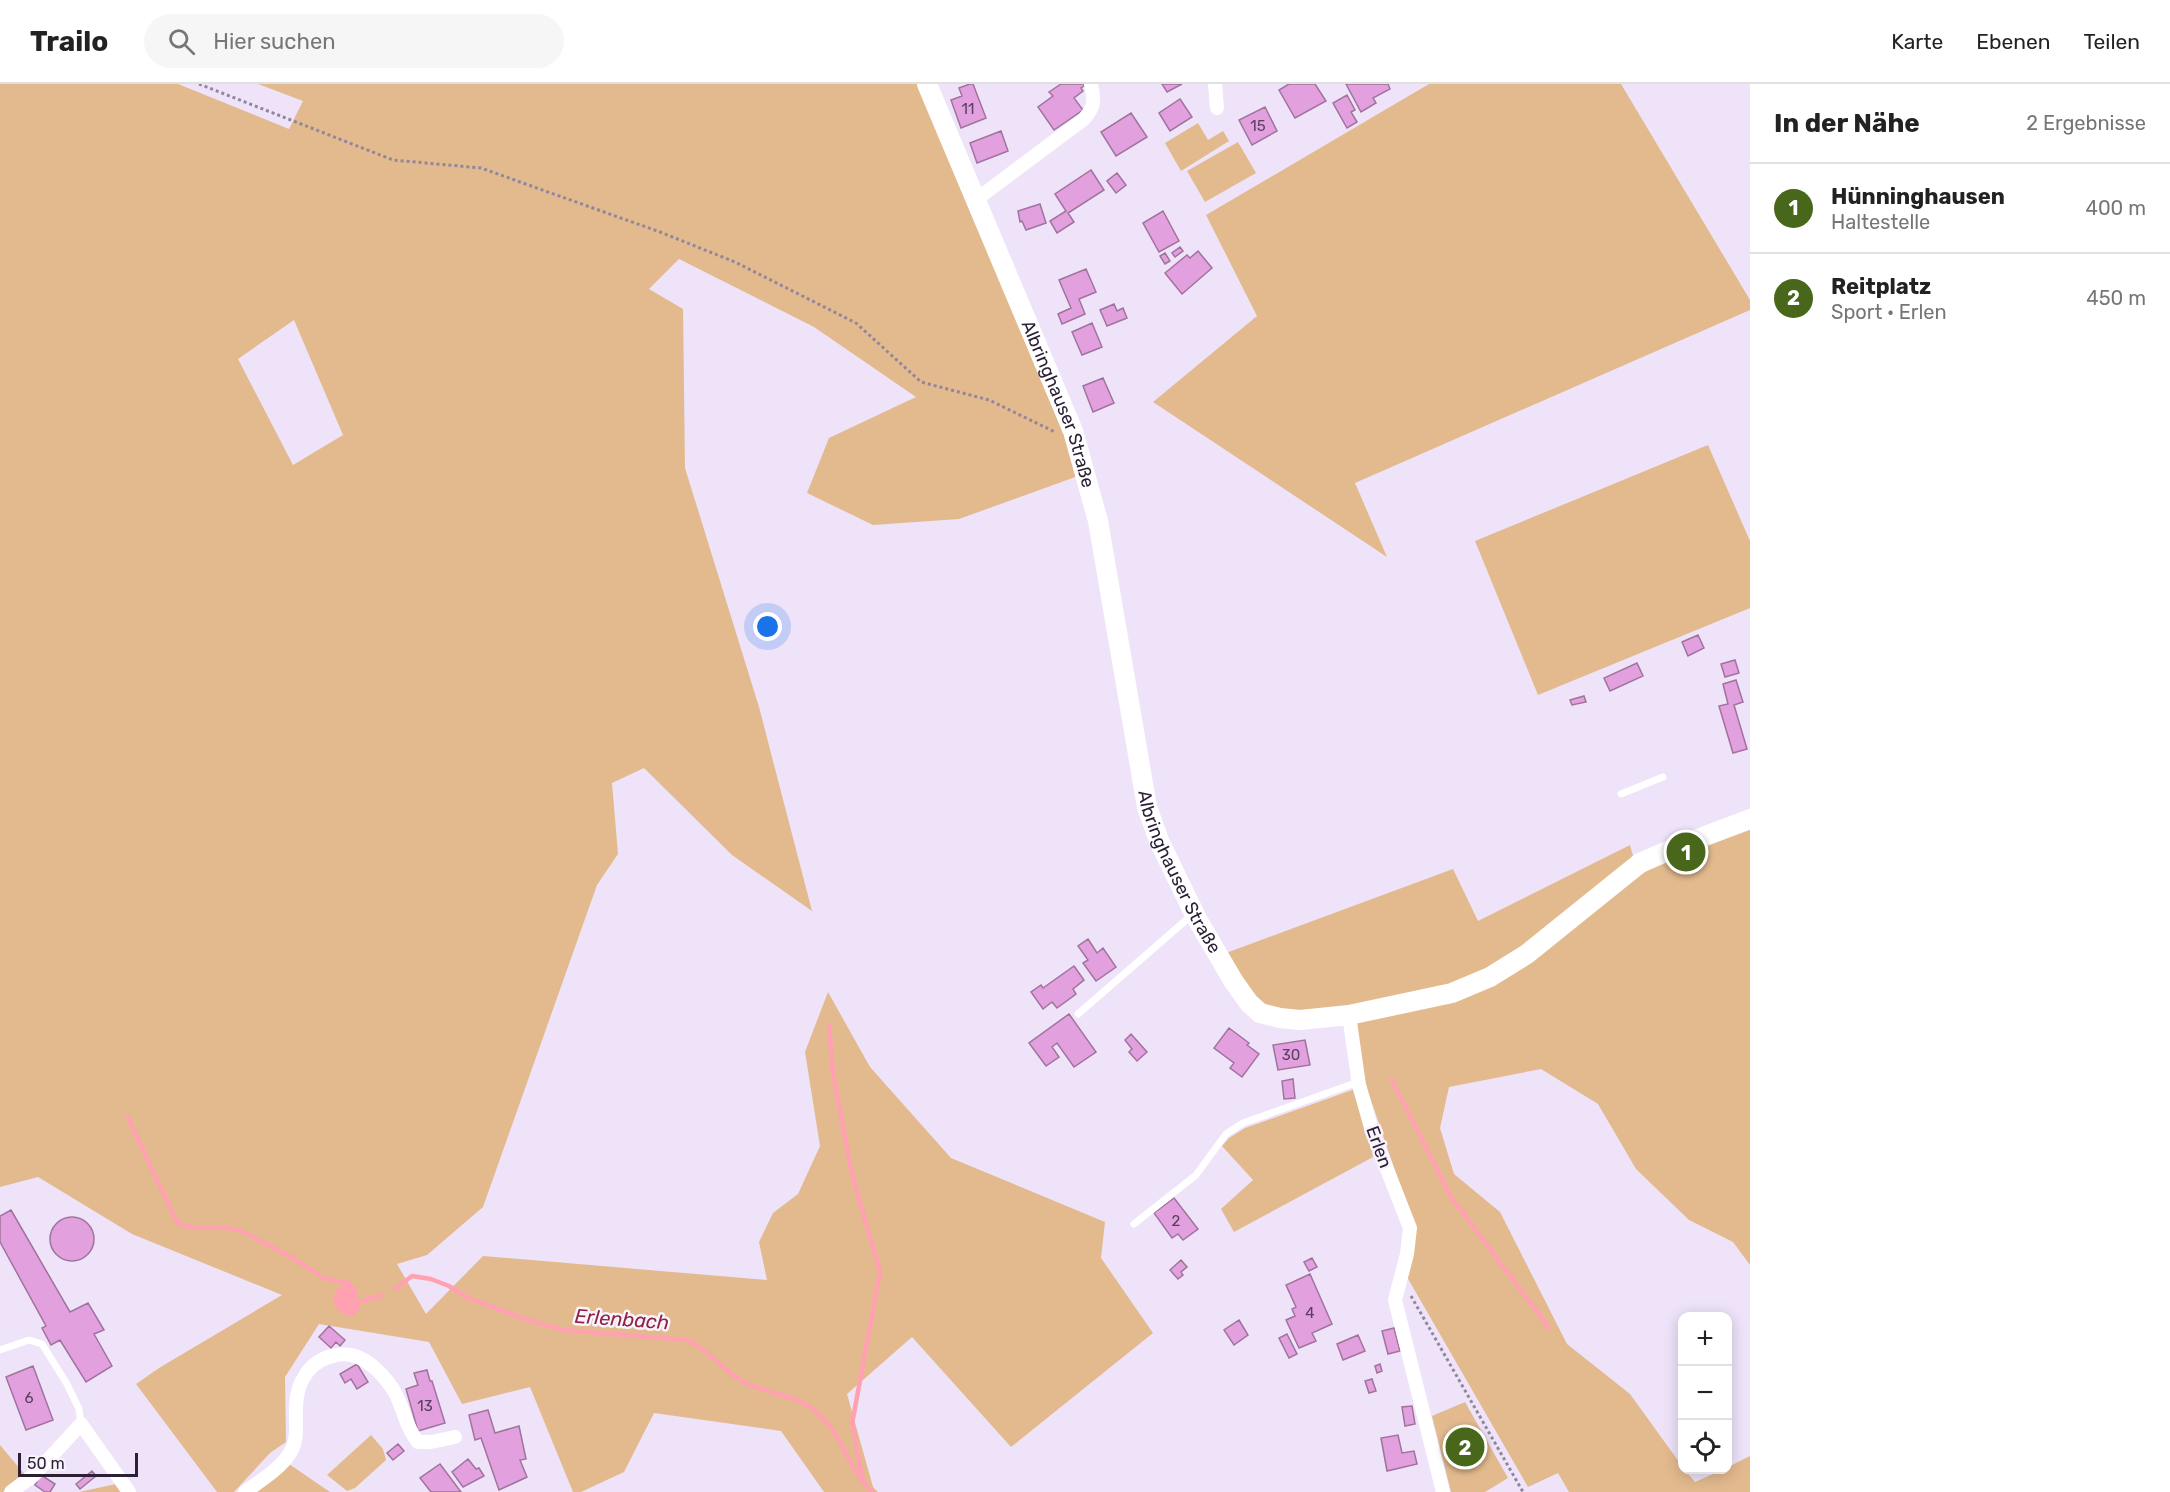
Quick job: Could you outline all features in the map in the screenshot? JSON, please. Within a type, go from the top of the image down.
[{"type":"street","name":"Albringhauser Straße","points":[[927,84],[1073,431],[1098,521],[1146,807],[1160,843],[1194,913],[1234,982],[1249,1003],[1260,1013],[1300,1020],[1349,1015],[1452,993],[1491,977],[1527,954],[1640,863],[1750,819]]},
{"type":"street","points":[[977,199],[1084,118],[1094,103],[1091,84]]},
{"type":"street","points":[[1215,84],[1217,108]]},
{"type":"street","name":"Erlen","points":[[1349,1015],[1358,1082],[1372,1131],[1410,1228],[1407,1254],[1395,1300],[1443,1492]]},
{"type":"street","points":[[245,1492],[282,1463],[291,1452],[296,1439],[297,1392],[302,1380],[309,1368],[334,1355],[347,1354],[361,1358],[388,1382],[400,1402],[410,1432],[418,1442],[455,1437]]},
{"type":"street","points":[[11,1492],[34,1475],[81,1424],[129,1492]]},
{"type":"lane","points":[[1621,794],[1663,777]]},
{"type":"lane","points":[[1078,1014],[1194,913]]},
{"type":"lane","points":[[1134,1224],[1196,1175],[1226,1134],[1243,1123],[1358,1082]]},
{"type":"lane","points":[[0,1350],[28,1340],[42,1344],[67,1384],[79,1409],[81,1424]]},
{"type":"path","points":[[199,84],[393,160],[481,168],[660,232],[735,262],[856,323],[921,382],[989,400],[1062,436],[1073,431]]},
{"type":"path","points":[[1400,1276],[1524,1492]]},
{"type":"shaded area","points":[[0,84],[178,84],[289,129],[303,101],[258,84],[917,84],[947,147],[1060,411],[1078,476],[959,519],[873,525],[807,493],[829,438],[916,397],[814,327],[679,259],[649,289],[683,309],[685,468],[759,707],[812,911],[732,855],[644,768],[612,783],[618,854],[597,885],[483,1207],[427,1255],[397,1264],[426,1314],[483,1256],[767,1280],[759,1242],[773,1213],[798,1194],[820,1146],[805,1052],[828,992],[870,1067],[951,1158],[1105,1222],[1101,1258],[1153,1333],[1011,1447],[912,1337],[847,1394],[873,1487],[878,1492],[824,1492],[781,1431],[654,1413],[624,1472],[581,1492],[573,1492],[530,1387],[462,1404],[429,1342],[319,1324],[285,1377],[286,1442],[270,1453],[234,1492],[217,1492],[136,1384],[282,1295],[132,1234],[38,1177],[0,1187]],"holes":[[[294,320],[343,435],[293,465],[238,359]]]},
{"type":"shaded area","points":[[1429,84],[1621,84],[1750,300],[1750,310],[1355,483],[1387,557],[1153,402],[1257,316],[1206,215]]},
{"type":"shaded area","points":[[1198,123],[1208,140],[1223,131],[1229,141],[1181,171],[1165,143]]},
{"type":"shaded area","points":[[1238,142],[1256,173],[1205,202],[1187,171]]},
{"type":"shaded area","points":[[1708,445],[1750,541],[1750,608],[1538,695],[1475,541]]},
{"type":"shaded area","points":[[1750,824],[1750,1265],[1733,1242],[1689,1220],[1636,1169],[1598,1104],[1541,1069],[1449,1087],[1440,1128],[1454,1174],[1500,1212],[1567,1344],[1630,1394],[1678,1460],[1678,1474],[1688,1474],[1695,1482],[1713,1474],[1732,1474],[1732,1465],[1750,1456],[1750,1492],[1569,1492],[1558,1473],[1528,1487],[1407,1277],[1415,1229],[1361,1071],[1350,1007],[1297,1013],[1267,1008],[1250,991],[1226,953],[1453,869],[1478,921],[1630,845],[1634,860],[1614,891],[1668,858]]},
{"type":"shaded area","points":[[1355,1089],[1375,1156],[1234,1232],[1221,1209],[1253,1180],[1222,1146],[1229,1138],[1245,1128]]},
{"type":"shaded area","points":[[349,1283],[356,1286],[360,1309],[353,1316],[339,1311],[334,1300],[337,1290]]},
{"type":"shaded area","points":[[1465,1402],[1508,1478],[1485,1492],[1451,1492],[1432,1416]]},
{"type":"shaded area","points":[[371,1435],[383,1449],[386,1460],[355,1488],[347,1491],[327,1475]]},
{"type":"shaded area","points":[[0,1445],[26,1476],[3,1492],[0,1492]]},
{"type":"shaded area","points":[[289,1464],[330,1492],[253,1492]]},
{"type":"shaded area","points":[[116,1484],[123,1492],[79,1492]]},
{"type":"building","points":[[973,84],[986,118],[961,128],[951,100],[962,96],[959,88]]},
{"type":"building","points":[[1061,84],[1087,84],[1081,88],[1083,91],[1074,98],[1083,110],[1054,130],[1038,107],[1053,96],[1049,92]]},
{"type":"building","points":[[1162,84],[1182,84],[1167,92]]},
{"type":"building","points":[[1289,84],[1315,84],[1326,101],[1295,118],[1279,90]]},
{"type":"building","points":[[1346,84],[1388,84],[1390,89],[1373,98],[1376,103],[1361,112]]},
{"type":"building","points":[[1347,95],[1355,110],[1351,112],[1357,122],[1347,128],[1333,103]]},
{"type":"building","points":[[1180,99],[1192,117],[1170,131],[1159,113]]},
{"type":"building","points":[[1265,107],[1277,131],[1252,145],[1239,120]]},
{"type":"building","points":[[1131,113],[1147,137],[1116,156],[1101,132]]},
{"type":"building","points":[[1001,131],[1008,151],[977,163],[970,143]]},
{"type":"building","points":[[1091,170],[1104,190],[1068,213],[1074,222],[1057,233],[1050,221],[1066,211],[1055,194]]},
{"type":"building","points":[[1117,173],[1126,185],[1116,193],[1107,181]]},
{"type":"building","points":[[1040,204],[1046,223],[1026,230],[1022,221],[1020,222],[1018,211]]},
{"type":"building","points":[[1163,211],[1179,241],[1159,252],[1143,223]]},
{"type":"building","points":[[1180,247],[1183,251],[1175,257],[1172,253]]},
{"type":"building","points":[[1198,251],[1212,268],[1182,294],[1165,273],[1187,255],[1190,258]]},
{"type":"building","points":[[1165,253],[1170,261],[1165,264],[1160,256]]},
{"type":"building","points":[[1086,269],[1096,292],[1079,299],[1085,314],[1062,324],[1058,314],[1071,308],[1059,280]]},
{"type":"building","points":[[1114,304],[1117,311],[1123,308],[1127,318],[1107,326],[1100,310]]},
{"type":"building","points":[[1092,323],[1102,347],[1082,355],[1072,332]]},
{"type":"building","points":[[1103,378],[1114,403],[1093,412],[1083,386]]},
{"type":"building","points":[[1698,635],[1704,648],[1688,656],[1682,642]]},
{"type":"building","points":[[1735,660],[1739,673],[1725,677],[1721,664]]},
{"type":"building","points":[[1637,663],[1643,676],[1610,691],[1604,678]]},
{"type":"building","points":[[1736,680],[1743,702],[1734,705],[1747,749],[1733,753],[1719,706],[1728,704],[1723,684]]},
{"type":"building","points":[[1584,696],[1586,702],[1572,705],[1570,700]]},
{"type":"building","points":[[1088,939],[1097,953],[1103,948],[1116,967],[1096,981],[1083,963],[1088,960],[1078,946]]},
{"type":"building","points":[[1074,966],[1084,980],[1073,989],[1076,994],[1057,1008],[1052,1002],[1043,1009],[1031,992],[1041,985],[1043,988]]},
{"type":"building","points":[[1069,1014],[1096,1052],[1074,1067],[1057,1043],[1052,1047],[1059,1057],[1046,1066],[1029,1043]]},
{"type":"building","points":[[1229,1028],[1259,1054],[1242,1077],[1230,1068],[1234,1063],[1214,1048]]},
{"type":"building","points":[[1131,1034],[1147,1052],[1137,1061],[1129,1052],[1132,1049],[1125,1040]]},
{"type":"building","points":[[1305,1040],[1310,1065],[1278,1070],[1273,1045]]},
{"type":"building","points":[[1293,1079],[1295,1098],[1284,1099],[1282,1081]]},
{"type":"building","points":[[1174,1198],[1198,1229],[1183,1240],[1178,1234],[1172,1238],[1154,1213]]},
{"type":"building","points":[[11,1210],[70,1312],[88,1303],[104,1330],[94,1334],[112,1366],[86,1382],[60,1340],[51,1345],[42,1328],[46,1326],[0,1242],[0,1216]]},
{"type":"building","points":[[72,1217],[87,1224],[94,1239],[87,1254],[72,1261],[57,1254],[50,1239],[57,1224]]},
{"type":"building","points":[[1312,1258],[1317,1267],[1309,1271],[1304,1262]]},
{"type":"building","points":[[1181,1260],[1187,1267],[1178,1279],[1170,1270]]},
{"type":"building","points":[[1310,1274],[1332,1324],[1312,1333],[1316,1341],[1299,1348],[1286,1320],[1295,1316],[1292,1309],[1296,1307],[1286,1285]]},
{"type":"building","points":[[1239,1320],[1248,1335],[1234,1345],[1224,1330]]},
{"type":"building","points":[[329,1326],[345,1340],[340,1346],[336,1342],[331,1348],[319,1337]]},
{"type":"building","points":[[1394,1328],[1400,1351],[1388,1354],[1382,1331]]},
{"type":"building","points":[[1287,1334],[1297,1354],[1289,1358],[1279,1338]]},
{"type":"building","points":[[1358,1335],[1365,1351],[1343,1360],[1337,1344]]},
{"type":"building","points":[[357,1364],[368,1382],[357,1389],[351,1379],[345,1383],[340,1374]]},
{"type":"building","points":[[1380,1364],[1382,1371],[1377,1373],[1375,1366]]},
{"type":"building","points":[[33,1366],[53,1420],[26,1430],[6,1377]]},
{"type":"building","points":[[427,1370],[445,1423],[418,1431],[406,1389],[418,1385],[414,1373]]},
{"type":"building","points":[[1372,1379],[1376,1391],[1369,1393],[1365,1381]]},
{"type":"building","points":[[1412,1406],[1415,1424],[1405,1426],[1402,1407]]},
{"type":"building","points":[[488,1410],[495,1433],[519,1426],[526,1459],[520,1460],[527,1477],[499,1490],[481,1438],[475,1440],[469,1415]]},
{"type":"building","points":[[1398,1435],[1402,1453],[1414,1451],[1417,1464],[1387,1471],[1381,1438]]},
{"type":"building","points":[[398,1444],[404,1451],[393,1460],[387,1453]]},
{"type":"building","points":[[468,1459],[476,1469],[479,1468],[484,1476],[463,1487],[452,1472]]},
{"type":"building","points":[[440,1464],[461,1492],[431,1492],[420,1478]]},
{"type":"building","points":[[92,1471],[96,1476],[80,1489],[76,1484]]},
{"type":"building","points":[[41,1475],[55,1484],[50,1492],[45,1492],[35,1485]]},
{"type":"waterway","points":[[829,1025],[833,1074],[852,1174],[880,1272],[852,1424],[863,1480]]},
{"type":"waterway","points":[[1392,1080],[1451,1197],[1549,1328]]},
{"type":"waterway","points":[[128,1118],[178,1224],[239,1230],[291,1257],[326,1279],[349,1283]]},
{"type":"waterway","name":"Erlenbach","points":[[395,1289],[412,1276],[431,1279],[449,1286],[466,1297],[522,1318],[563,1330],[687,1340],[739,1379],[755,1387],[802,1402],[818,1413],[833,1431],[857,1473],[872,1492]]},
{"type":"waterway","name":"Erlenbach","points":[[359,1302],[382,1295]]},
{"type":"place","name":"Hünninghausen","points":[[1686,852]]},
{"type":"place","name":"Reitplatz","points":[[1465,1447]]}]
